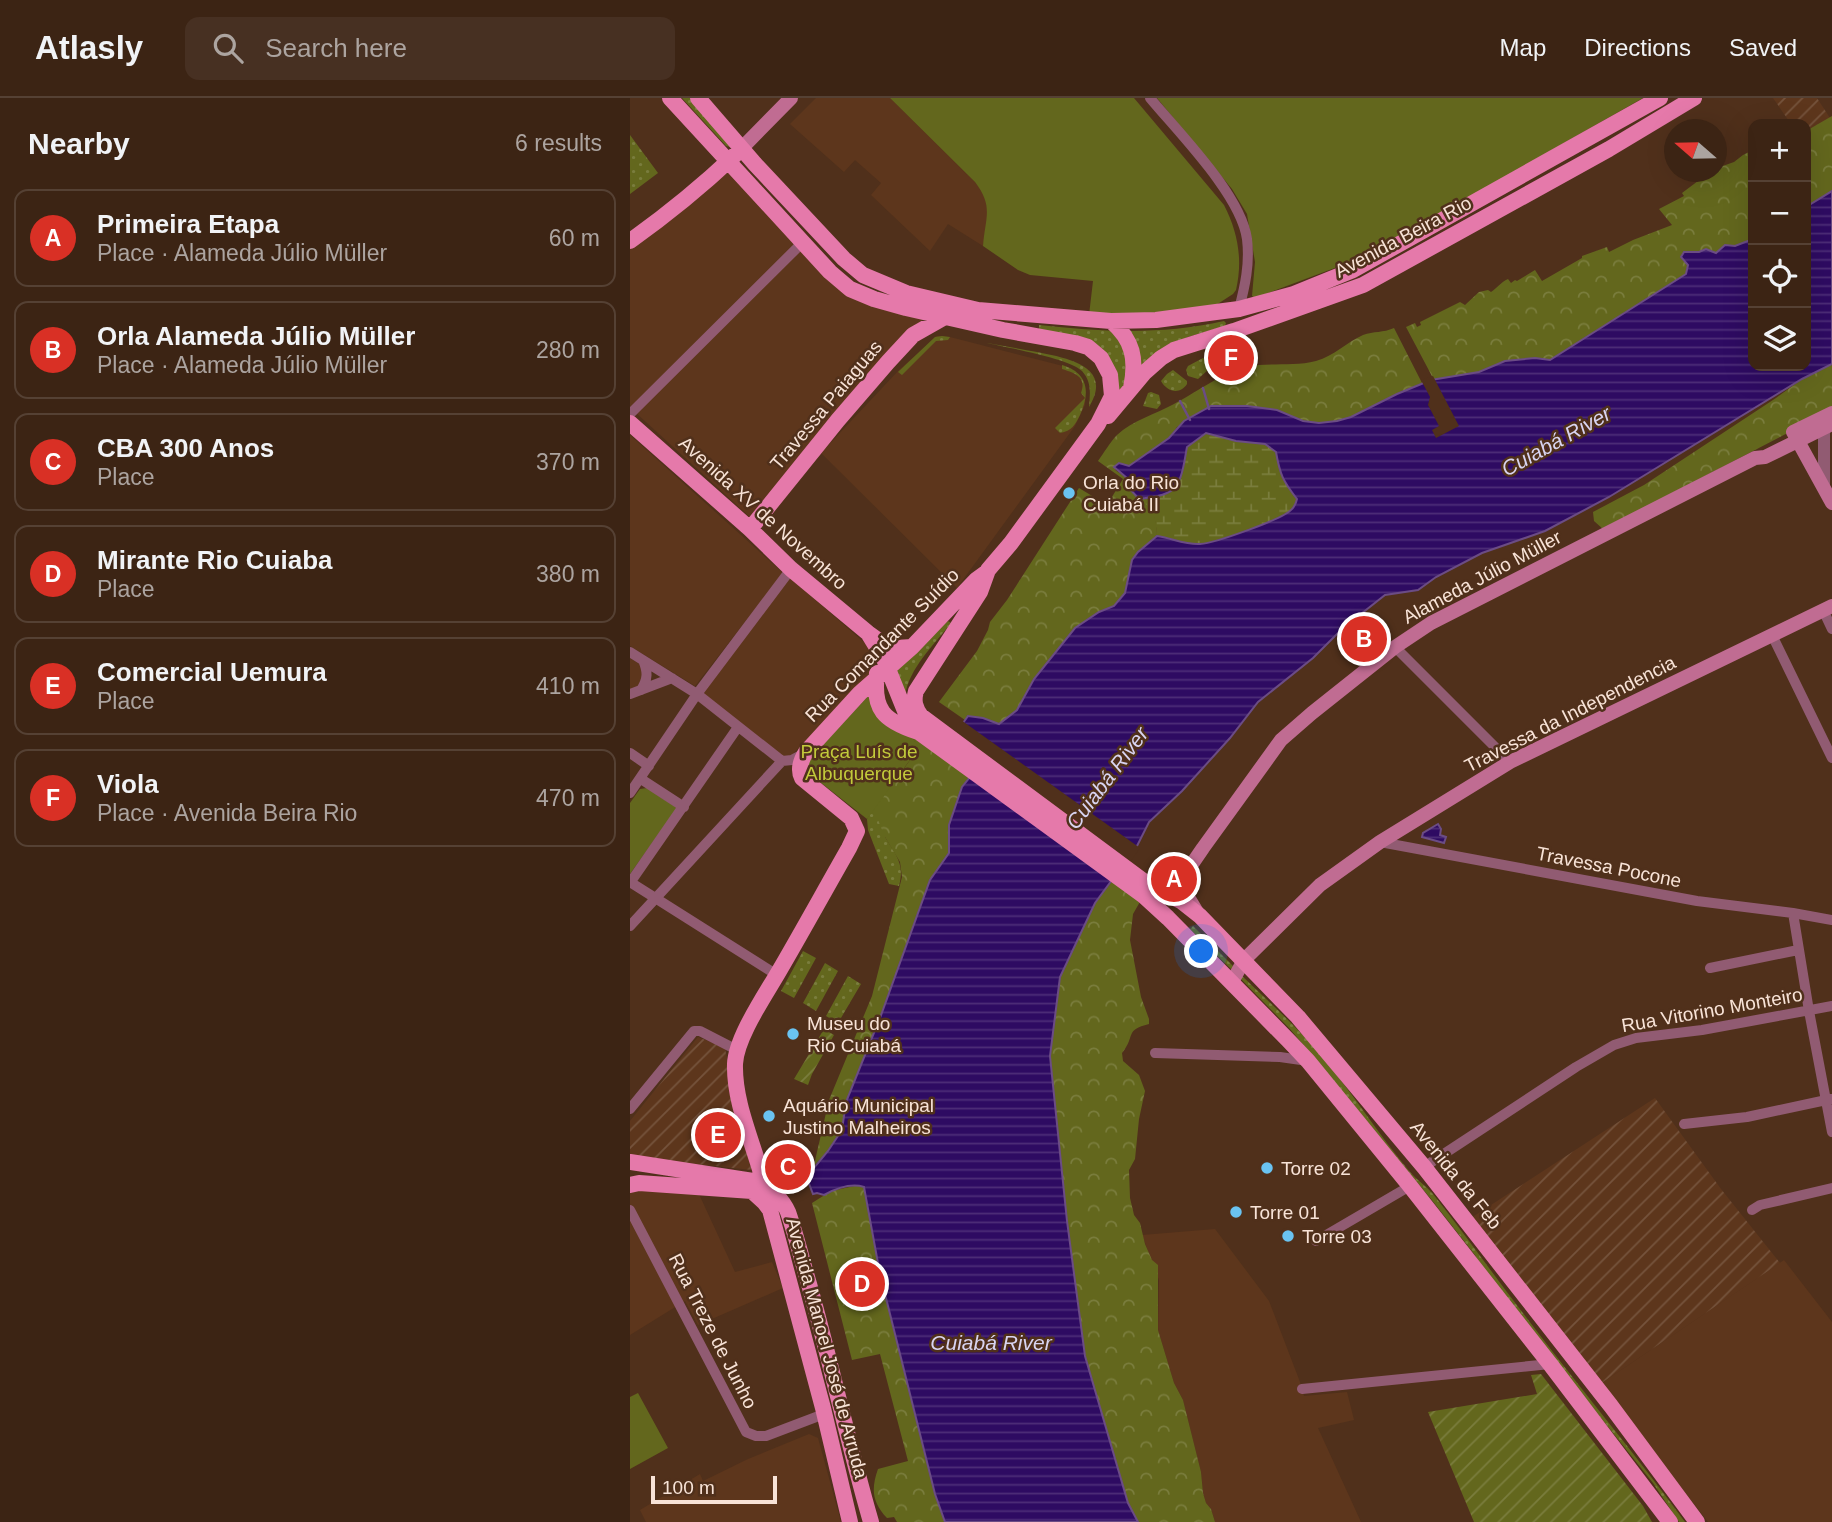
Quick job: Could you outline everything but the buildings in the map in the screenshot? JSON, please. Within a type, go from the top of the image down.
[{"type":"main road","points":[[670,98],[830,272],[850,289],[874,299],[943,318],[1075,342],[1096,352],[1106,365],[1112,385],[1112,396],[1098,424]]},
{"type":"main road","points":[[698,98],[741,149],[844,259],[863,275],[906,293],[978,310]]},
{"type":"main road","points":[[630,241],[700,188],[791,98]]},
{"type":"main road","points":[[1664,105],[1685,98]]},
{"type":"main road","name":"Avenida Beira Rio","points":[[978,310],[1111,321],[1156,320],[1239,309],[1294,294],[1353,270],[1664,105],[1694,98]]},
{"type":"main road","name":"Avenida Beira Rio","points":[[1098,424],[1112,412],[1144,373],[1174,349],[1234,331],[1363,285],[1597,155],[1664,105]]},
{"type":"main road","points":[[906,293],[943,318],[978,310]]},
{"type":"main road","points":[[1174,349],[1182,342],[1227,326],[1239,309]]},
{"type":"main road","name":"Travessa Paiaguas","points":[[750,529],[838,420],[913,334],[943,318]]},
{"type":"main road","points":[[1111,321],[1124,333],[1132,353],[1134,369],[1130,390]]},
{"type":"main road","name":"Alameda Júlio Müller","points":[[1200,916],[1188,897],[1190,867],[1282,740],[1312,713],[1431,623],[1755,458],[1765,457],[1832,413]]},
{"type":"main road","name":"Avenida XV de Novembro","points":[[630,423],[791,569],[868,633]]},
{"type":"main road","name":"Rua Comandante Suídio","points":[[806,752],[988,570],[1011,543],[1098,424]]},
{"type":"main road","name":"Alameda Júlio Müller","points":[[1795,437],[1828,426]]},
{"type":"main road","points":[[1795,437],[1832,503]]},
{"type":"main road","name":"Rua Comandante Suídio","points":[[988,570],[980,592],[916,691],[915,703],[921,716],[1147,891]]},
{"type":"main road","name":"Travessa da Independencia","points":[[1232,982],[1244,960],[1320,885],[1380,842],[1510,762],[1828,608]]},
{"type":"main road","points":[[868,633],[895,648],[912,647]]},
{"type":"main road","points":[[868,633],[877,647],[877,704],[884,714],[900,725],[920,733],[1147,891],[1308,1061],[1550,1364],[1670,1522]]},
{"type":"main road","points":[[877,679],[900,699],[907,716],[920,733]]},
{"type":"main road","name":"Avenida Manoel José de Arruda","points":[[806,752],[800,773],[804,781],[850,818],[857,831],[755,1012],[737,1050],[735,1082],[761,1173],[784,1205],[792,1225],[871,1522]]},
{"type":"main road","name":"Avenida da Feb","points":[[1147,891],[1181,901],[1200,916],[1298,1017],[1424,1167],[1611,1406],[1697,1522]]},
{"type":"main road","points":[[630,1163],[766,1183],[762,1190],[752,1191],[639,1183],[630,1185]]},
{"type":"main road","name":"Avenida Manoel José de Arruda","points":[[752,1191],[764,1202],[772,1218],[850,1522]]},
{"type":"main road","points":[[772,1218],[775,1205],[784,1205]]},
{"type":"main road","points":[[1646,1491],[1662,1522]]},
{"type":"street","points":[[1150,98],[1233,201],[1246,236],[1248,257],[1246,282],[1239,309]]},
{"type":"street","points":[[630,414],[803,242]]},
{"type":"street","points":[[1824,486],[1828,426]]},
{"type":"street","points":[[630,793],[697,694],[791,569]]},
{"type":"street","points":[[1828,608],[1832,629]]},
{"type":"street","points":[[1772,635],[1831,755]]},
{"type":"street","points":[[1395,648],[1510,762]]},
{"type":"street","points":[[630,652],[697,694],[782,761]]},
{"type":"street","points":[[641,690],[647,672],[643,660]]},
{"type":"street","points":[[630,695],[672,678]]},
{"type":"street","points":[[738,727],[630,882],[777,975]]},
{"type":"street","name":"Rua Comandante Suídio","points":[[630,926],[782,761],[792,760],[806,752]]},
{"type":"street","points":[[630,753],[649,766]]},
{"type":"street","points":[[641,779],[684,807]]},
{"type":"street","name":"Travessa Pocone","points":[[1380,842],[1696,901],[1832,920]]},
{"type":"street","points":[[1793,913],[1809,1011],[1829,1099],[1832,1132]]},
{"type":"street","points":[[1710,968],[1798,950]]},
{"type":"street","name":"Rua Vitorino Monteiro","points":[[1424,1167],[1614,1045],[1636,1038],[1702,1030],[1832,1006]]},
{"type":"street","points":[[630,1109],[694,1031],[700,1031],[737,1050]]},
{"type":"street","points":[[1280,1057],[1288,1040]]},
{"type":"street","points":[[1155,1053],[1280,1057],[1308,1061]]},
{"type":"street","points":[[1684,1124],[1748,1117],[1829,1099]]},
{"type":"street","points":[[1316,1241],[1410,1186]]},
{"type":"street","points":[[1752,1210],[1760,1205],[1832,1188]]},
{"type":"street","name":"Rua Treze de Junho","points":[[630,1210],[746,1432],[766,1436],[824,1414]]},
{"type":"street","points":[[1302,1389],[1550,1364]]},
{"type":"shaded area","points":[[816,98],[890,98],[983,192],[988,216],[983,246],[948,224],[930,251],[871,195],[881,183],[855,160],[844,172],[790,124]]},
{"type":"shaded area","points":[[1773,98],[1817,98],[1830,118],[1811,128],[1811,119],[1788,119]]},
{"type":"shaded area","points":[[727,166],[797,244],[632,409],[630,248]]},
{"type":"shaded area","points":[[801,247],[847,293],[924,318],[753,520],[635,412]]},
{"type":"shaded area","points":[[937,336],[1067,367],[1079,374],[1086,391],[1085,405],[1075,426],[957,588],[821,453],[899,370]]},
{"type":"shaded area","points":[[630,435],[783,573],[695,686],[630,646]]},
{"type":"shaded area","points":[[789,577],[866,644],[875,658],[874,670],[791,756],[781,757],[702,694]]},
{"type":"shaded area","points":[[630,658],[641,665],[643,675],[638,687],[630,691]]},
{"type":"shaded area","points":[[698,1037],[725,1048],[735,1101],[732,1102],[752,1170],[630,1157],[630,1121]]},
{"type":"shaded area","points":[[1655,1098],[1721,1189],[1780,1263],[1600,1384],[1471,1218]]},
{"type":"shaded area","points":[[630,1188],[698,1192],[735,1272],[772,1262],[783,1288],[698,1325],[685,1301],[630,1335]]},
{"type":"shaded area","points":[[1215,1229],[1269,1301],[1304,1396],[1347,1392],[1354,1420],[1318,1428],[1361,1522],[1215,1522],[1203,1493],[1201,1472],[1183,1400],[1174,1383],[1158,1330],[1159,1280],[1142,1235]]},
{"type":"shaded area","points":[[1784,1260],[1832,1322],[1832,1522],[1708,1522],[1600,1384]]},
{"type":"shaded area","points":[[809,1434],[818,1438],[841,1522],[646,1522],[640,1510],[700,1474],[703,1481]]},
{"type":"green space","points":[[682,98],[690,98],[731,142],[730,147],[726,146]]},
{"type":"green space","points":[[890,98],[1134,98],[1224,205],[1238,246],[1236,290],[1213,307],[1180,312],[1089,315],[1093,281],[1030,275],[983,246],[987,213],[981,191]]},
{"type":"green space","points":[[1157,98],[1643,98],[1385,245],[1340,266],[1255,298],[1252,296],[1255,262],[1247,214],[1232,189]]},
{"type":"green space","points":[[1832,116],[1832,191],[1811,204],[1811,182],[1811,128]]},
{"type":"green space","points":[[630,135],[658,173],[630,194]]},
{"type":"green space","points":[[1748,152],[1748,241],[1735,246],[1725,245],[1716,253],[1688,265],[1686,274],[1550,360],[1535,358],[1434,380],[1406,327],[1415,323],[1417,327],[1421,325],[1420,322],[1460,302],[1465,305],[1479,292],[1491,292],[1508,279],[1511,283],[1517,281],[1535,270],[1542,281],[1582,256],[1607,247],[1609,252],[1672,225],[1659,209],[1684,196],[1682,193],[1697,182],[1727,182],[1727,164]]},
{"type":"green space","points":[[1224,321],[1225,326],[1175,343],[1119,392],[1116,369],[1039,329],[1039,325],[1109,331],[1155,330]]},
{"type":"green space","points":[[1394,328],[1422,383],[1337,421],[1319,423],[1303,421],[1277,410],[1247,406],[1222,407],[1177,427],[1169,438],[1129,466],[1119,463],[1115,470],[1127,478],[1132,491],[1150,507],[1157,532],[1157,536],[1132,560],[1125,593],[1114,606],[1099,612],[1075,628],[1034,679],[1017,710],[999,724],[969,716],[965,720],[939,702],[977,651],[990,622],[1079,488],[1107,505],[1123,479],[1098,461],[1123,430],[1237,370],[1316,361],[1363,335]]},
{"type":"green space","points":[[935,337],[950,337],[948,340],[936,341],[902,375],[898,372]]},
{"type":"green space","points":[[987,343],[1061,357],[1084,366],[1096,382],[1089,407],[1090,388],[1087,379],[1075,366]]},
{"type":"green space","points":[[1203,358],[1210,363],[1209,369],[1198,379],[1188,376],[1188,366]]},
{"type":"green space","points":[[1832,364],[1832,410],[1603,529],[1594,521],[1593,512],[1644,485],[1802,379]]},
{"type":"green space","points":[[1062,365],[1078,373],[1085,385],[1086,392],[1085,399],[1083,407],[1076,422],[1070,429],[1060,433],[1055,428],[1085,398],[1081,393],[1081,379],[1062,369]]},
{"type":"green space","points":[[1173,370],[1187,381],[1181,390],[1167,388],[1161,381]]},
{"type":"green space","points":[[1148,393],[1159,395],[1161,404],[1157,409],[1143,406]]},
{"type":"green space","points":[[1206,433],[1236,441],[1265,444],[1276,452],[1283,477],[1297,499],[1293,508],[1264,524],[1208,543],[1189,543],[1157,536],[1151,510],[1139,499],[1166,494],[1182,474],[1187,447]]},
{"type":"green space","points":[[948,621],[951,623],[911,676],[905,696],[891,670]]},
{"type":"green space","name":"Praça Luís de Albuquerque","points":[[871,693],[905,728],[918,749],[867,819],[806,771],[805,764]]},
{"type":"green space","points":[[912,736],[970,778],[949,825],[949,853],[930,880],[846,1102],[842,1130],[828,1151],[810,1170],[814,1165],[829,1100],[872,996],[902,877],[900,862],[885,837],[874,810],[918,749]]},
{"type":"green space","points":[[909,742],[885,837],[900,866],[899,886],[889,884],[868,830],[867,819]]},
{"type":"green space","points":[[647,788],[677,808],[630,874],[630,803],[640,789]]},
{"type":"green space","points":[[1113,880],[1141,900],[1133,914],[1130,940],[1141,997],[1149,1019],[1149,1024],[1133,1031],[1122,1053],[1123,1061],[1139,1075],[1145,1091],[1135,1159],[1129,1170],[1130,1198],[1145,1244],[1152,1260],[1158,1265],[1158,1330],[1174,1383],[1183,1400],[1201,1472],[1203,1493],[1215,1522],[1138,1522],[1128,1503],[1085,1356],[1067,1221],[1050,1056],[1060,977],[1095,903]]},
{"type":"green space","points":[[1193,926],[1234,967],[1231,969],[1190,929]]},
{"type":"green space","points":[[803,951],[816,958],[794,998],[781,991]]},
{"type":"green space","points":[[825,963],[838,971],[816,1011],[803,1003]]},
{"type":"green space","points":[[1241,975],[1332,1068],[1398,1158],[1445,1209],[1685,1522],[1679,1522],[1653,1483],[1485,1273],[1475,1255],[1431,1199],[1290,1029],[1240,978]]},
{"type":"green space","points":[[848,976],[861,984],[838,1023],[826,1016]]},
{"type":"green space","points":[[824,1029],[834,1035],[808,1085],[794,1079]]},
{"type":"green space","points":[[859,1185],[864,1187],[880,1274],[935,1494],[945,1522],[897,1522],[894,1517],[887,1518],[874,1495],[878,1469],[908,1461],[880,1354],[852,1360],[812,1203],[831,1191]]},
{"type":"green space","points":[[1541,1374],[1643,1506],[1652,1522],[1474,1522],[1428,1412],[1537,1394],[1531,1375]]},
{"type":"green space","points":[[638,1393],[668,1448],[630,1469],[630,1397]]},
{"type":"water","name":"Cuiabá River","points":[[1832,191],[1832,364],[1802,379],[1609,497],[1545,531],[1482,553],[1436,577],[1418,590],[1385,595],[1258,702],[1182,791],[1149,822],[1137,846],[1095,903],[1060,977],[1050,1056],[1067,1221],[1085,1356],[1128,1503],[1138,1522],[945,1522],[935,1494],[880,1274],[864,1187],[849,1186],[824,1195],[813,1194],[808,1175],[842,1130],[846,1102],[930,880],[949,853],[949,825],[962,787],[970,777],[961,726],[968,716],[999,724],[1017,710],[1034,679],[1075,628],[1099,612],[1114,606],[1125,593],[1132,560],[1157,536],[1189,543],[1208,543],[1276,519],[1292,509],[1297,499],[1283,477],[1276,452],[1265,444],[1236,441],[1206,433],[1187,447],[1180,480],[1172,490],[1164,494],[1139,499],[1128,487],[1127,478],[1114,467],[1119,463],[1129,466],[1169,438],[1184,421],[1211,406],[1247,406],[1277,410],[1303,421],[1337,421],[1431,380],[1479,372],[1505,361],[1535,358],[1550,360],[1686,274],[1688,265],[1681,257],[1684,252],[1706,249],[1716,253],[1725,245],[1735,246],[1748,241],[1748,371],[1811,371],[1811,204]]},
{"type":"water","points":[[1438,824],[1440,835],[1446,837],[1444,843],[1422,837],[1423,833]]},
{"type":"pier","points":[[1433,376],[1459,426],[1436,438],[1432,430],[1439,426],[1428,405],[1430,397],[1421,380]]},
{"type":"pier","points":[[961,720],[1140,848],[1116,882],[955,736],[957,724]]},
{"type":"waterway","points":[[1203,388],[1209,409]]},
{"type":"waterway","points":[[1180,401],[1190,420]]},
{"type":"place","name":"Viola","points":[[1231,358]]},
{"type":"place","name":"Orla do Rio Cuiabá II","points":[[1069,493]]},
{"type":"place","name":"Orla Alameda Júlio Müller","points":[[1364,639]]},
{"type":"place","name":"Primeira Etapa","points":[[1174,879]]},
{"type":"place","name":"Museu do Rio Cuiabá","points":[[793,1034]]},
{"type":"place","name":"Aquário Municipal Justino Malheiros","points":[[769,1116]]},
{"type":"place","name":"Comercial Uemura","points":[[718,1135]]},
{"type":"place","name":"CBA 300 Anos","points":[[788,1167]]},
{"type":"place","name":"Torre 02","points":[[1267,1168]]},
{"type":"place","name":"Torre 01","points":[[1236,1212]]},
{"type":"place","name":"Torre 03","points":[[1288,1236]]},
{"type":"place","name":"Mirante Rio Cuiaba","points":[[862,1284]]}]
